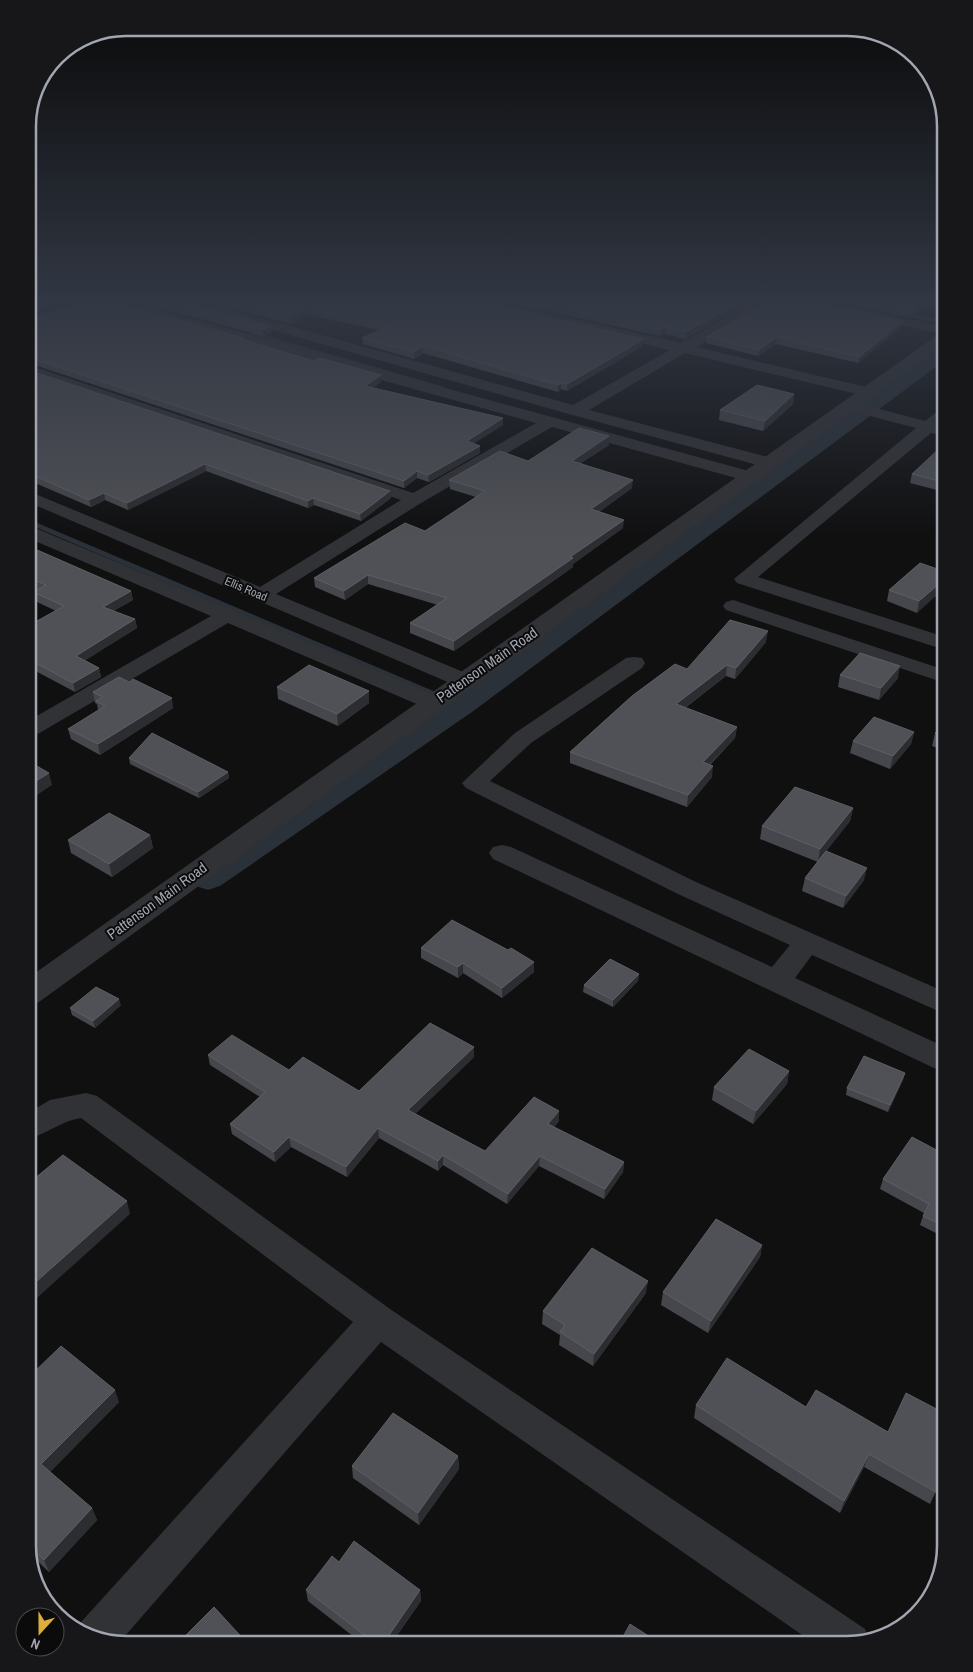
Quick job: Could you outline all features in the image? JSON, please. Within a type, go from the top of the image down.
[{"type":"street","points":[[64,381],[415,499]]},
{"type":"street","points":[[402,381],[750,477]]},
{"type":"street","points":[[469,381],[769,463]]},
{"type":"street","points":[[575,411],[627,381]]},
{"type":"street","points":[[823,381],[869,392]]},
{"type":"street","name":"Pattenson Main Road","points":[[36,988],[769,463],[854,407],[869,392],[884,381]]},
{"type":"street","points":[[854,407],[931,427]]},
{"type":"street","points":[[261,595],[415,499],[549,422]]},
{"type":"street","points":[[931,427],[744,579],[937,641]]},
{"type":"street","name":"Ellis Road","points":[[36,499],[465,681]]},
{"type":"street","points":[[36,534],[434,703]]},
{"type":"street","points":[[733,606],[937,674]]},
{"type":"street","points":[[36,725],[228,615]]},
{"type":"street","points":[[634,663],[523,738],[474,783],[687,888],[937,1000]]},
{"type":"street","points":[[502,853],[937,1056]]},
{"type":"street","points":[[777,981],[807,942]]},
{"type":"street","points":[[36,1123],[62,1108],[86,1105],[378,1320],[838,1636]]},
{"type":"street","points":[[101,1632],[378,1320]]},
{"type":"building","points":[[36,381],[61,381],[390,491],[360,514],[313,498],[308,501],[205,464],[127,503],[104,493],[89,500],[36,477]]},
{"type":"building","points":[[101,381],[372,381],[365,386],[503,418],[467,441],[480,446],[428,475],[417,471],[404,481]]},
{"type":"building","points":[[544,381],[572,381],[567,384],[561,383],[558,385]]},
{"type":"building","points":[[757,385],[794,394],[765,421],[720,410]]},
{"type":"building","points":[[579,428],[609,436],[572,461],[633,480],[591,509],[624,520],[454,641],[410,623],[447,598],[368,575],[344,591],[314,578],[405,523],[425,531],[485,491],[449,480],[500,451],[528,461]]},
{"type":"building","points":[[937,451],[937,481],[912,474]]},
{"type":"building","points":[[36,549],[131,591],[103,607],[135,619],[76,656],[99,668],[73,683],[36,663],[36,622],[64,606],[36,593],[36,590],[46,585],[36,581]]},
{"type":"building","points":[[920,563],[937,569],[937,586],[919,601],[889,590]]},
{"type":"building","points":[[730,620],[768,631],[736,668],[727,665],[676,704],[737,727],[703,762],[713,766],[688,795],[570,752],[632,696],[675,664],[687,669]]},
{"type":"building","points":[[860,653],[900,666],[881,688],[840,675]]},
{"type":"building","points":[[309,665],[369,691],[337,714],[277,687]]},
{"type":"building","points":[[119,677],[129,682],[133,679],[172,698],[98,744],[68,729],[105,706],[96,701],[103,697],[93,692]]},
{"type":"building","points":[[874,717],[914,732],[893,756],[853,741]]},
{"type":"building","points":[[152,733],[228,772],[198,792],[129,758]]},
{"type":"building","points":[[36,766],[49,773],[36,781]]},
{"type":"building","points":[[795,787],[853,808],[820,849],[762,826]]},
{"type":"building","points":[[109,813],[150,835],[109,864],[68,840]]},
{"type":"building","points":[[826,851],[867,868],[846,896],[805,878]]},
{"type":"building","points":[[452,920],[508,950],[511,948],[534,962],[502,988],[463,963],[458,967],[421,948]]},
{"type":"building","points":[[610,959],[639,974],[613,1000],[584,985]]},
{"type":"building","points":[[96,987],[119,999],[93,1021],[70,1008]]},
{"type":"building","points":[[430,1023],[474,1047],[408,1110],[485,1151],[534,1097],[559,1111],[548,1124],[624,1162],[605,1189],[540,1156],[508,1194],[443,1155],[438,1161],[378,1128],[346,1167],[289,1137],[274,1152],[230,1124],[265,1092],[208,1055],[232,1035],[289,1070],[303,1057],[359,1091]]},
{"type":"building","points":[[749,1049],[789,1071],[756,1111],[714,1087]]},
{"type":"building","points":[[864,1056],[905,1073],[890,1105],[847,1088]]},
{"type":"building","points":[[912,1137],[937,1150],[937,1223],[923,1216],[929,1204],[883,1179]]},
{"type":"building","points":[[63,1155],[127,1201],[36,1282],[36,1177]]},
{"type":"building","points":[[716,1219],[762,1245],[711,1321],[663,1292]]},
{"type":"building","points":[[592,1248],[648,1281],[594,1354],[560,1332],[565,1325],[543,1311]]},
{"type":"building","points":[[61,1346],[115,1390],[41,1464],[92,1508],[44,1560],[36,1552],[36,1370]]},
{"type":"building","points":[[727,1358],[806,1407],[816,1390],[888,1432],[906,1393],[937,1409],[937,1490],[936,1492],[869,1454],[844,1501],[696,1405]]},
{"type":"building","points":[[393,1413],[458,1456],[418,1513],[352,1466]]},
{"type":"building","points":[[354,1541],[420,1590],[388,1636],[366,1636],[306,1590],[332,1556],[339,1562]]},
{"type":"building","points":[[214,1607],[241,1636],[185,1636]]},
{"type":"building","points":[[630,1624],[649,1636],[623,1636]]},
{"type":"waterway","points":[[421,381],[442,387]]},
{"type":"waterway","points":[[208,878],[461,706],[904,381]]},
{"type":"waterway","points":[[749,475],[768,481]]},
{"type":"waterway","points":[[36,524],[461,706]]}]
